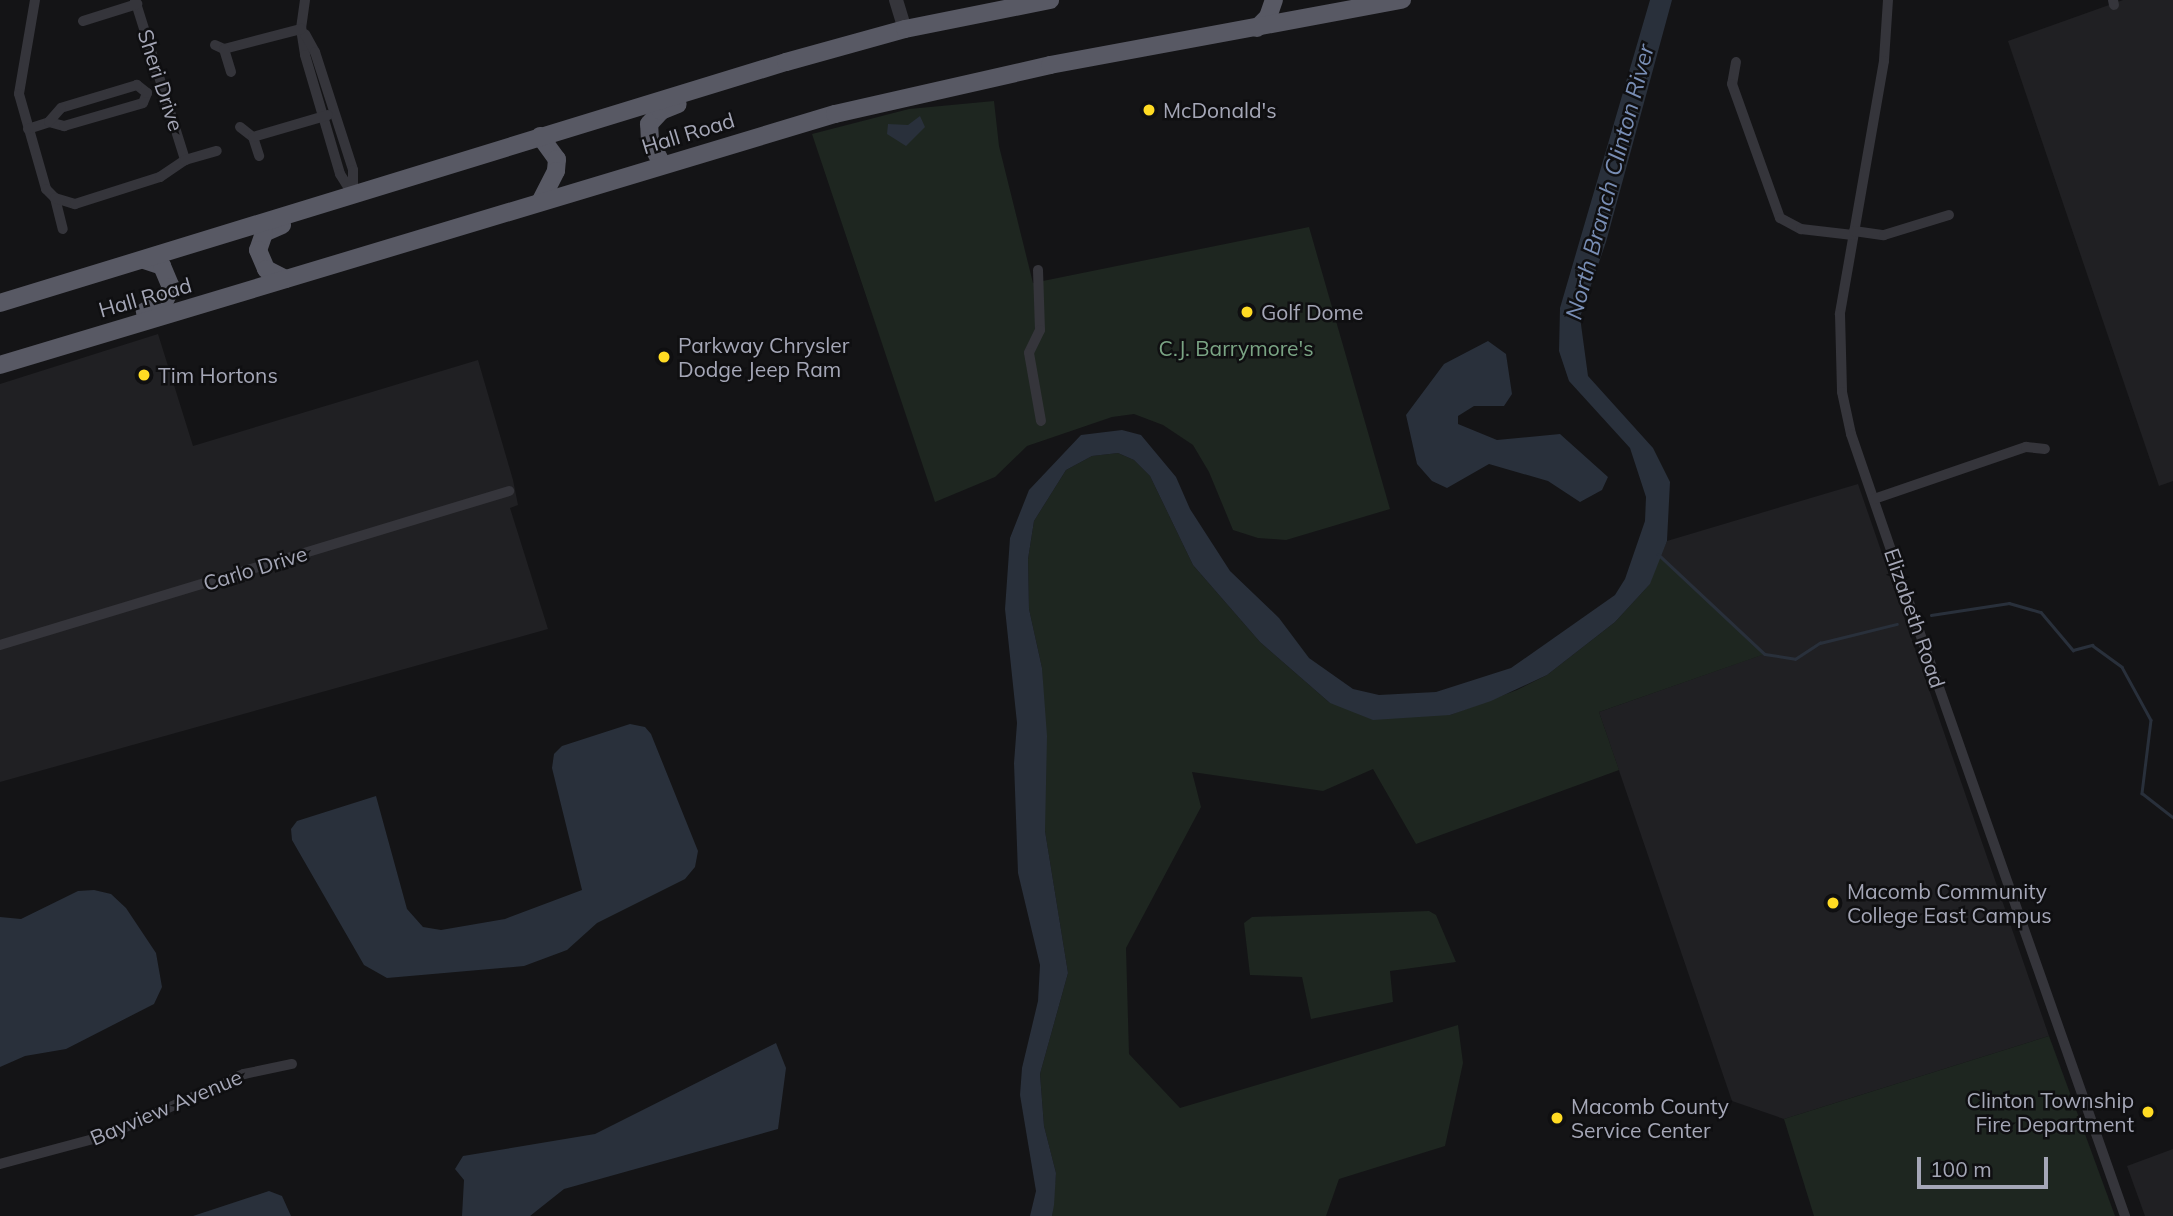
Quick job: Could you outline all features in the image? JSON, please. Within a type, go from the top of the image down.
[{"type":"highway","name":"Hall Road","points":[[1,300],[144,260],[771,67],[905,29],[1050,0]]},
{"type":"highway","points":[[1257,28],[1268,17],[1274,0]]},
{"type":"highway","points":[[1388,0],[1401,0]]},
{"type":"highway","name":"Hall Road","points":[[0,365],[55,346],[286,279],[662,164],[929,90],[1401,0]]},
{"type":"highway","points":[[662,164],[649,135],[654,117],[669,107],[751,81],[771,67]]},
{"type":"highway","points":[[540,136],[557,159],[556,172],[541,200]]},
{"type":"highway","points":[[286,279],[266,269],[260,259],[258,250],[264,233],[353,195]]},
{"type":"highway","points":[[55,346],[71,333],[164,303],[171,287],[168,275],[162,266],[144,260]]},
{"type":"street","points":[[35,0],[19,94],[46,189],[55,198],[75,204],[160,177],[185,160],[217,150]]},
{"type":"street","points":[[305,0],[301,29],[322,116],[340,174],[353,195]]},
{"type":"street","points":[[896,0],[905,29]]},
{"type":"street","name":"Elizabeth Road","points":[[1888,0],[1884,61],[1840,314],[1840,368],[1848,421],[2124,1216]]},
{"type":"street","points":[[83,21],[136,2]]},
{"type":"street","name":"Sheri Drive","points":[[136,2],[185,160]]},
{"type":"street","points":[[231,72],[220,47],[301,29]]},
{"type":"street","points":[[301,29],[315,52],[353,170],[353,195]]},
{"type":"street","points":[[1736,62],[1732,84],[1780,218],[1801,229],[1884,235],[1948,215]]},
{"type":"street","points":[[28,129],[50,122],[64,126],[143,103],[147,93],[137,85],[61,108],[50,122]]},
{"type":"street","points":[[253,137],[334,113]]},
{"type":"street","points":[[240,127],[253,137],[259,156]]},
{"type":"street","points":[[55,198],[63,229]]},
{"type":"street","points":[[1038,270],[1040,330],[1029,353],[1041,421]]},
{"type":"street","points":[[1874,499],[2026,446],[2045,449]]},
{"type":"street","name":"Carlo Drive","points":[[0,645],[509,491]]},
{"type":"street","name":"Bayview Avenue","points":[[0,1164],[108,1135],[244,1074],[292,1065]]},
{"type":"shaded area","points":[[2123,0],[2173,0],[2173,481],[2159,486],[2008,41]]},
{"type":"shaded area","points":[[158,334],[193,446],[478,360],[513,480],[518,505],[510,508],[548,629],[0,782],[0,384]]},
{"type":"shaded area","name":"Macomb Community College East Campus","points":[[1858,484],[2049,1036],[1784,1119],[1732,1101],[1599,712],[1764,654],[1660,556],[1667,541]]},
{"type":"shaded area","points":[[2173,1149],[2173,1216],[2145,1216],[2127,1166]]},
{"type":"green space","name":"C.J. Barrymore's","points":[[994,101],[999,146],[1033,283],[1309,227],[1390,509],[1286,540],[1258,538],[1233,530],[1209,472],[1193,445],[1163,425],[1134,414],[1112,417],[1027,446],[995,477],[935,502],[812,134],[909,109]]},
{"type":"green space","points":[[1118,453],[1134,460],[1150,476],[1193,565],[1260,642],[1330,703],[1450,715],[1517,690],[1547,675],[1615,622],[1649,585],[1660,556],[1765,654],[1599,712],[1619,770],[1416,844],[1373,769],[1323,791],[1192,772],[1201,807],[1126,948],[1129,1054],[1180,1108],[1458,1025],[1463,1063],[1445,1146],[1339,1179],[1326,1216],[1052,1216],[1056,1173],[1044,1126],[1040,1074],[1068,973],[1045,831],[1042,668],[1029,609],[1028,559],[1034,521],[1066,470],[1092,456]]},
{"type":"green space","points":[[1429,911],[1436,915],[1456,962],[1390,971],[1393,1002],[1311,1019],[1302,977],[1250,975],[1244,923],[1252,917]]},
{"type":"green space","points":[[2049,1036],[2115,1216],[1814,1216],[1784,1119]]},
{"type":"water","name":"North Branch Clinton River","points":[[1650,0],[1672,0],[1606,242],[1580,317],[1588,376],[1653,448],[1670,482],[1667,541],[1650,584],[1615,622],[1547,675],[1491,701],[1450,715],[1373,720],[1330,703],[1260,642],[1193,565],[1150,476],[1134,460],[1118,453],[1092,456],[1066,470],[1034,521],[1028,559],[1029,609],[1042,668],[1047,736],[1045,831],[1068,973],[1040,1074],[1044,1126],[1056,1173],[1054,1205],[1052,1216],[1030,1216],[1036,1191],[1020,1095],[1022,1068],[1038,1001],[1040,965],[1018,873],[1014,763],[1017,723],[1005,609],[1010,538],[1029,490],[1081,435],[1122,430],[1141,435],[1176,477],[1190,509],[1230,571],[1279,618],[1309,658],[1353,689],[1379,695],[1436,692],[1511,668],[1615,595],[1625,579],[1645,521],[1646,497],[1630,448],[1569,381],[1559,351],[1560,308]]},
{"type":"water","points":[[920,116],[925,127],[906,146],[887,134],[888,124],[908,125]]},
{"type":"water","points":[[1488,341],[1506,354],[1512,394],[1504,406],[1474,406],[1458,416],[1458,424],[1497,440],[1560,434],[1608,477],[1602,490],[1580,502],[1548,481],[1489,464],[1447,488],[1432,481],[1417,464],[1406,415],[1444,364]]},
{"type":"water","points":[[630,724],[645,727],[651,734],[698,851],[695,867],[685,879],[597,923],[567,950],[524,966],[387,978],[364,965],[292,840],[291,829],[297,821],[376,796],[407,909],[423,927],[441,930],[505,919],[582,890],[552,768],[554,754],[562,746]]},
{"type":"water","points":[[94,890],[111,894],[126,908],[156,953],[162,987],[154,1004],[66,1049],[25,1056],[0,1067],[0,917],[21,919],[78,891]]},
{"type":"water","points":[[776,1043],[786,1068],[778,1129],[564,1189],[530,1216],[462,1216],[464,1180],[455,1169],[463,1156],[595,1134]]},
{"type":"water","points":[[269,1191],[282,1196],[291,1216],[193,1216]]},
{"type":"waterway","points":[[1658,554],[1765,654],[1795,659],[1820,643],[1897,624]]},
{"type":"waterway","points":[[1931,615],[2009,603],[2041,612],[2073,650],[2092,645],[2122,667],[2151,720],[2142,793],[2173,817]]},
{"type":"place","name":"McDonald's","points":[[1149,110]]},
{"type":"place","name":"Golf Dome","points":[[1247,312]]},
{"type":"place","name":"Parkway Chrysler Dodge Jeep Ram","points":[[664,357]]},
{"type":"place","name":"Tim Hortons","points":[[144,375]]},
{"type":"place","name":"Macomb Community College East Campus","points":[[1833,903]]},
{"type":"place","name":"Clinton Township Fire Department","points":[[2148,1112]]},
{"type":"place","name":"Macomb County Service Center","points":[[1557,1118]]}]
